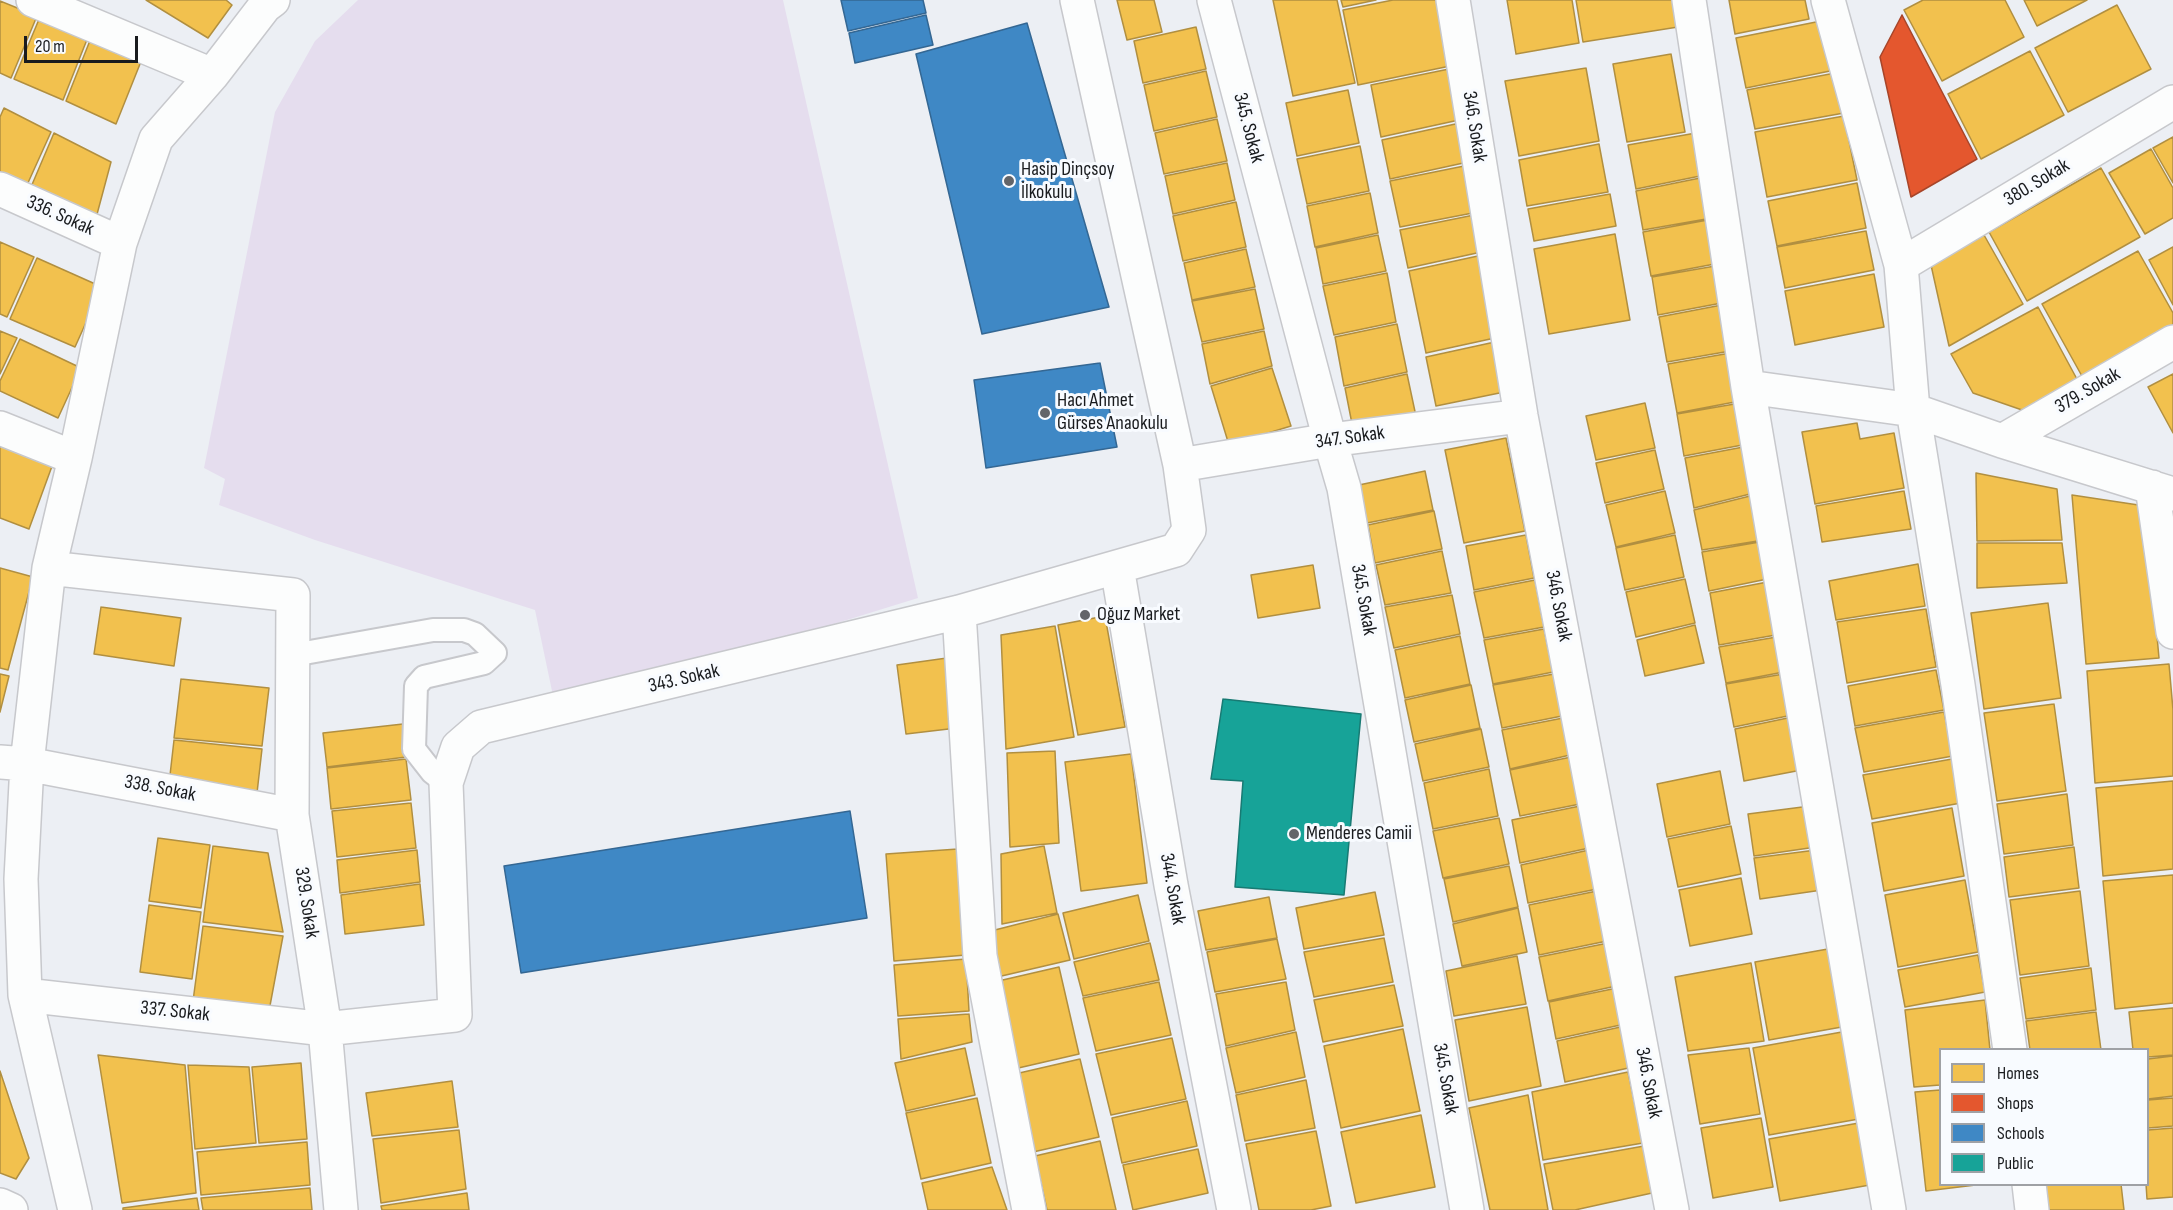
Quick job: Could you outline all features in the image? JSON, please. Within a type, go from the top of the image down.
[{"type":"street","points":[[33,0],[212,75]]},
{"type":"street","points":[[75,1210],[25,995],[14,763],[49,568],[75,458],[120,243],[156,139],[212,75],[265,6],[273,0]]},
{"type":"street","points":[[1077,0],[1180,465]]},
{"type":"street","name":"345. Sokak","points":[[1214,0],[1344,488],[1467,1210]]},
{"type":"street","name":"346. Sokak","points":[[1453,0],[1521,416],[1672,1210]]},
{"type":"street","points":[[1689,0],[1748,387],[1889,1210]]},
{"type":"street","points":[[1834,2],[1901,265],[1913,410],[1958,685],[2010,1048]]},
{"type":"street","name":"380. Sokak","points":[[1901,265],[2173,102]]},
{"type":"street","name":"336. Sokak","points":[[0,189],[120,243]]},
{"type":"street","name":"379. Sokak","points":[[2002,441],[2173,342]]},
{"type":"street","points":[[1748,387],[1913,410],[2002,441],[2162,491],[2173,632]]},
{"type":"street","name":"347. Sokak","points":[[1180,465],[1330,440],[1521,416]]},
{"type":"street","points":[[0,428],[75,458]]},
{"type":"street","name":"343. Sokak","points":[[455,1015],[446,783],[458,747],[481,727],[959,612],[1176,550],[1189,530],[1180,465]]},
{"type":"street","name":"344. Sokak","points":[[1116,567],[1171,885],[1234,1210]]},
{"type":"street","name":"329. Sokak","points":[[49,568],[293,595],[292,815],[325,1029],[341,1210]]},
{"type":"street","points":[[959,612],[980,956],[1029,1210]]},
{"type":"street","name":"338. Sokak","points":[[14,763],[292,815]]},
{"type":"street","name":"337. Sokak","points":[[25,995],[325,1029],[455,1015]]},
{"type":"street","points":[[2029,1186],[2032,1210]]},
{"type":"street","points":[[0,1206],[11,1210]]},
{"type":"lane","points":[[293,656],[433,630],[464,630],[475,634],[495,653],[484,663],[424,676],[416,686],[414,748],[432,772],[446,783]]},
{"type":"shaded area","points":[[358,0],[783,0],[918,598],[556,710],[535,610],[315,540],[219,505],[225,479],[204,468],[275,112],[315,41]]},
{"type":"building: Homes","points":[[146,0],[226,0],[232,5],[208,38]]},
{"type":"building: Homes","points":[[1117,0],[1154,0],[1162,32],[1127,40]]},
{"type":"building: Homes","points":[[1273,0],[1337,0],[1355,83],[1293,96]]},
{"type":"building: Homes","points":[[1341,0],[1376,0],[1343,7]]},
{"type":"building: Homes","points":[[1393,0],[1442,0],[1455,65],[1358,85],[1343,10]]},
{"type":"building: Homes","points":[[1507,0],[1572,0],[1579,43],[1516,54]]},
{"type":"building: Homes","points":[[1576,0],[1673,0],[1678,27],[1583,42]]},
{"type":"building: Homes","points":[[1729,0],[1805,0],[1809,19],[1735,34]]},
{"type":"building: Homes","points":[[1923,0],[2005,0],[2024,37],[1942,81],[1904,10]]},
{"type":"building: Homes","points":[[2024,0],[2087,0],[2037,26]]},
{"type":"building: Homes","points":[[0,1],[37,16],[11,78],[0,73]]},
{"type":"building: Homes","points":[[2117,5],[2151,69],[2068,112],[2035,48]]},
{"type":"building: Homes","points":[[40,17],[88,37],[63,100],[14,79]]},
{"type":"building: Homes","points":[[1826,20],[1835,70],[1746,88],[1736,38]]},
{"type":"building: Homes","points":[[1196,27],[1206,69],[1143,83],[1134,41]]},
{"type":"building: Homes","points":[[91,38],[142,59],[116,124],[66,101]]},
{"type":"building: Homes","points":[[2030,51],[2064,115],[1981,159],[1948,94]]},
{"type":"building: Homes","points":[[1671,54],[1685,132],[1627,142],[1613,64]]},
{"type":"building: Homes","points":[[1586,68],[1599,141],[1519,156],[1505,81]]},
{"type":"building: Homes","points":[[1449,69],[1459,120],[1381,137],[1371,85]]},
{"type":"building: Homes","points":[[1206,71],[1217,117],[1154,131],[1144,85]]},
{"type":"building: Homes","points":[[1835,73],[1844,113],[1755,129],[1747,90]]},
{"type":"building: Homes","points":[[1348,90],[1359,143],[1297,156],[1286,103]]},
{"type":"building: Homes","points":[[4,108],[51,132],[27,185],[0,172],[0,117]]},
{"type":"building: Homes","points":[[1844,116],[1857,180],[1767,197],[1755,132]]},
{"type":"building: Homes","points":[[1217,119],[1227,161],[1164,174],[1155,133]]},
{"type":"building: Homes","points":[[1460,123],[1468,162],[1390,179],[1382,140]]},
{"type":"building: Homes","points":[[54,133],[111,162],[96,218],[31,187]]},
{"type":"building: Homes","points":[[1696,133],[1705,175],[1636,189],[1628,145]]},
{"type":"building: Homes","points":[[2173,137],[2173,183],[2153,148]]},
{"type":"building: Homes","points":[[1599,144],[1608,192],[1527,206],[1519,160]]},
{"type":"building: Homes","points":[[1360,146],[1369,191],[1307,204],[1297,159]]},
{"type":"building: Homes","points":[[2151,149],[2173,188],[2173,218],[2145,234],[2109,173]]},
{"type":"building: Homes","points":[[1227,163],[1235,200],[1173,214],[1165,176]]},
{"type":"building: Homes","points":[[1469,165],[1478,212],[1400,227],[1390,181]]},
{"type":"building: Homes","points":[[2101,168],[2140,237],[2027,301],[1989,232]]},
{"type":"building: Homes","points":[[1705,177],[1712,218],[1643,230],[1636,191]]},
{"type":"building: Homes","points":[[1857,183],[1866,228],[1777,246],[1768,201]]},
{"type":"building: Homes","points":[[1370,193],[1378,233],[1315,247],[1307,206]]},
{"type":"building: Homes","points":[[1610,194],[1616,226],[1534,241],[1528,209]]},
{"type":"building: Homes","points":[[1236,202],[1246,247],[1183,261],[1173,216]]},
{"type":"building: Homes","points":[[1479,214],[1486,251],[1408,268],[1400,230]]},
{"type":"building: Homes","points":[[1713,219],[1720,263],[1651,276],[1643,232]]},
{"type":"building: Homes","points":[[1866,231],[1874,270],[1785,288],[1777,247]]},
{"type":"building: Homes","points":[[1615,234],[1630,320],[1549,334],[1534,249]]},
{"type":"building: Homes","points":[[1378,235],[1386,271],[1323,284],[1316,248]]},
{"type":"building: Homes","points":[[1984,235],[2023,304],[1949,346],[1931,265]]},
{"type":"building: Homes","points":[[0,242],[34,257],[7,317],[0,314]]},
{"type":"building: Homes","points":[[2173,247],[2173,305],[2149,260]]},
{"type":"building: Homes","points":[[1246,249],[1255,287],[1192,300],[1184,263]]},
{"type":"building: Homes","points":[[2138,251],[2173,313],[2173,329],[2083,378],[2042,304]]},
{"type":"building: Homes","points":[[1487,254],[1504,336],[1426,353],[1409,271]]},
{"type":"building: Homes","points":[[37,258],[102,287],[75,347],[10,319]]},
{"type":"building: Homes","points":[[1721,265],[1727,302],[1658,315],[1652,277]]},
{"type":"building: Homes","points":[[1387,273],[1396,322],[1334,335],[1323,286]]},
{"type":"building: Homes","points":[[1874,274],[1884,327],[1795,345],[1785,291]]},
{"type":"building: Homes","points":[[1255,289],[1264,329],[1202,342],[1192,301]]},
{"type":"building: Homes","points":[[1727,304],[1736,350],[1667,362],[1659,317]]},
{"type":"building: Homes","points":[[2038,307],[2078,381],[2025,411],[1973,393],[1951,354]]},
{"type":"building: Homes","points":[[1397,324],[1407,372],[1344,386],[1335,337]]},
{"type":"building: Homes","points":[[0,331],[17,338],[0,374]]},
{"type":"building: Homes","points":[[1264,331],[1272,366],[1210,384],[1202,344]]},
{"type":"building: Homes","points":[[20,339],[81,368],[58,418],[0,391],[0,381]]},
{"type":"building: Homes","points":[[1504,340],[1514,390],[1436,406],[1426,357]]},
{"type":"building: Homes","points":[[1736,352],[1745,400],[1677,413],[1668,364]]},
{"type":"building: Homes","points":[[1272,368],[1291,426],[1229,445],[1211,386]]},
{"type":"building: Homes","points":[[1407,374],[1417,421],[1354,434],[1345,388]]},
{"type":"building: Homes","points":[[2173,374],[2173,433],[2148,387]]},
{"type":"building: Homes","points":[[1746,402],[1753,443],[1684,456],[1677,414]]},
{"type":"building: Homes","points":[[1645,403],[1655,448],[1596,460],[1586,416]]},
{"type":"building: Homes","points":[[1857,423],[1860,439],[1894,433],[1904,488],[1815,504],[1802,432]]},
{"type":"building: Homes","points":[[0,437],[55,458],[29,529],[0,518]]},
{"type":"building: Homes","points":[[1506,438],[1525,531],[1464,543],[1445,450]]},
{"type":"building: Homes","points":[[1754,445],[1762,491],[1694,508],[1685,458]]},
{"type":"building: Homes","points":[[1655,450],[1664,489],[1605,503],[1596,463]]},
{"type":"building: Homes","points":[[1425,471],[1433,510],[1367,523],[1359,485]]},
{"type":"building: Homes","points":[[1976,473],[2057,489],[2062,540],[1977,541]]},
{"type":"building: Homes","points":[[1665,491],[1675,533],[1616,547],[1606,505]]},
{"type":"building: Homes","points":[[1904,491],[1911,529],[1822,542],[1816,506]]},
{"type":"building: Homes","points":[[1762,493],[1770,539],[1702,550],[1694,510]]},
{"type":"building: Homes","points":[[2072,495],[2145,506],[2159,658],[2086,664]]},
{"type":"building: Homes","points":[[1434,511],[1442,549],[1375,563],[1368,525]]},
{"type":"building: Homes","points":[[1526,535],[1534,578],[1474,590],[1466,546]]},
{"type":"building: Homes","points":[[1675,535],[1684,577],[1625,590],[1616,548]]},
{"type":"building: Homes","points":[[1771,540],[1777,577],[1709,591],[1702,552]]},
{"type":"building: Homes","points":[[1977,543],[2062,543],[2067,583],[1977,588]]},
{"type":"building: Homes","points":[[1442,551],[1451,593],[1385,605],[1376,565]]},
{"type":"building: Homes","points":[[1918,564],[1925,606],[1836,620],[1829,581]]},
{"type":"building: Homes","points":[[1313,565],[1320,608],[1258,618],[1251,575]]},
{"type":"building: Homes","points":[[0,568],[33,577],[8,670],[0,668]]},
{"type":"building: Homes","points":[[1685,579],[1695,623],[1636,637],[1626,592]]},
{"type":"building: Homes","points":[[1535,580],[1544,627],[1484,638],[1474,592]]},
{"type":"building: Homes","points":[[1778,580],[1787,633],[1719,645],[1710,593]]},
{"type":"building: Homes","points":[[1452,595],[1460,634],[1394,648],[1385,607]]},
{"type":"building: Homes","points":[[2048,603],[2061,698],[1984,709],[1971,613]]},
{"type":"building: Homes","points":[[101,607],[181,618],[174,666],[94,654]]},
{"type":"building: Homes","points":[[1926,609],[1936,667],[1847,683],[1837,622]]},
{"type":"building: Homes","points":[[1105,616],[1125,727],[1078,735],[1058,625]]},
{"type":"building: Homes","points":[[1695,625],[1704,663],[1645,676],[1637,640]]},
{"type":"building: Homes","points":[[1055,626],[1074,737],[1006,749],[1001,635]]},
{"type":"building: Homes","points":[[1544,629],[1553,672],[1493,684],[1484,640]]},
{"type":"building: Homes","points":[[1788,635],[1794,670],[1726,683],[1719,647]]},
{"type":"building: Homes","points":[[1460,636],[1470,684],[1405,698],[1395,650]]},
{"type":"building: Homes","points":[[947,658],[957,728],[906,734],[897,665]]},
{"type":"building: Homes","points":[[2169,664],[2173,710],[2173,776],[2095,783],[2087,671]]},
{"type":"building: Homes","points":[[1936,670],[1944,710],[1855,726],[1848,686]]},
{"type":"building: Homes","points":[[1795,672],[1802,713],[1734,727],[1726,684]]},
{"type":"building: Homes","points":[[0,674],[9,676],[0,712]]},
{"type":"building: Homes","points":[[1554,674],[1562,716],[1502,728],[1493,685]]},
{"type":"building: Homes","points":[[181,679],[269,688],[262,746],[174,738]]},
{"type":"building: Homes","points":[[1471,685],[1480,728],[1414,742],[1405,700]]},
{"type":"building: Homes","points":[[2054,704],[2066,791],[1997,801],[1984,713]]},
{"type":"building: Homes","points":[[1944,712],[1953,756],[1864,772],[1855,728]]},
{"type":"building: Homes","points":[[1802,715],[1812,768],[1744,781],[1735,729]]},
{"type":"building: Homes","points":[[1563,718],[1570,755],[1510,769],[1502,730]]},
{"type":"building: Homes","points":[[403,724],[406,757],[327,767],[323,733]]},
{"type":"building: Homes","points":[[1481,729],[1489,767],[1423,781],[1415,744]]},
{"type":"building: Homes","points":[[174,740],[262,749],[257,793],[169,784]]},
{"type":"building: Homes","points":[[1055,751],[1059,843],[1010,847],[1007,753]]},
{"type":"building: Homes","points":[[1131,754],[1147,883],[1081,891],[1065,762]]},
{"type":"building: Homes","points":[[1571,757],[1580,804],[1520,816],[1510,770]]},
{"type":"building: Homes","points":[[406,759],[411,800],[331,809],[327,768]]},
{"type":"building: Homes","points":[[1952,759],[1961,803],[1872,819],[1863,775]]},
{"type":"building: Homes","points":[[1489,769],[1498,816],[1433,829],[1424,783]]},
{"type":"building: Homes","points":[[1720,771],[1730,824],[1667,837],[1657,784]]},
{"type":"building: Homes","points":[[2173,781],[2173,869],[2103,876],[2096,788]]},
{"type":"building: Homes","points":[[2067,794],[2073,845],[2004,854],[1997,804]]},
{"type":"building: Homes","points":[[411,803],[416,848],[337,857],[332,811]]},
{"type":"building: Homes","points":[[1818,805],[1823,846],[1754,856],[1748,814]]},
{"type":"building: Homes","points":[[1580,806],[1589,848],[1520,863],[1512,820]]},
{"type":"building: Homes","points":[[1952,808],[1964,876],[1884,891],[1872,823]]},
{"type":"building: Homes","points":[[1499,818],[1509,864],[1443,878],[1433,831]]},
{"type":"building: Homes","points":[[1731,826],[1741,874],[1678,887],[1668,839]]},
{"type":"building: Homes","points":[[158,838],[210,845],[201,908],[149,901]]},
{"type":"building: Homes","points":[[213,846],[268,853],[283,932],[203,922]]},
{"type":"building: Homes","points":[[1044,846],[1057,913],[1002,924],[1001,854]]},
{"type":"building: Homes","points":[[2074,847],[2079,888],[2009,897],[2004,857]]},
{"type":"building: Homes","points":[[958,849],[966,955],[894,961],[886,854]]},
{"type":"building: Homes","points":[[1824,849],[1829,889],[1760,899],[1754,858]]},
{"type":"building: Homes","points":[[417,850],[420,882],[340,893],[337,860]]},
{"type":"building: Homes","points":[[1589,850],[1597,889],[1528,903],[1521,865]]},
{"type":"building: Homes","points":[[1509,866],[1518,907],[1453,922],[1444,879]]},
{"type":"building: Homes","points":[[2173,875],[2173,1003],[2115,1009],[2103,881]]},
{"type":"building: Homes","points":[[1741,878],[1752,934],[1690,946],[1679,890]]},
{"type":"building: Homes","points":[[1965,880],[1978,952],[1898,967],[1885,895]]},
{"type":"building: Homes","points":[[420,884],[424,925],[345,934],[341,895]]},
{"type":"building: Homes","points":[[1597,891],[1607,941],[1539,955],[1529,905]]},
{"type":"building: Homes","points":[[2080,891],[2089,966],[2020,975],[2010,900]]},
{"type":"building: Homes","points":[[1375,892],[1384,935],[1304,949],[1296,908]]},
{"type":"building: Homes","points":[[1138,895],[1149,941],[1074,959],[1063,913]]},
{"type":"building: Homes","points":[[1269,897],[1277,938],[1206,950],[1198,911]]},
{"type":"building: Homes","points":[[149,905],[201,912],[192,979],[140,972]]},
{"type":"building: Homes","points":[[1518,908],[1527,952],[1462,966],[1453,924]]},
{"type":"building: Homes","points":[[1058,914],[1070,960],[993,978],[983,933]]},
{"type":"building: Homes","points":[[203,926],[283,936],[269,1011],[193,1001]]},
{"type":"building: Homes","points":[[1384,938],[1393,982],[1314,997],[1304,952]]},
{"type":"building: Homes","points":[[1277,939],[1286,979],[1215,992],[1207,952]]},
{"type":"building: Homes","points":[[1150,943],[1159,980],[1083,996],[1074,962]]},
{"type":"building: Homes","points":[[1608,943],[1616,986],[1548,1001],[1539,957]]},
{"type":"building: Homes","points":[[1839,947],[1853,1025],[1769,1040],[1755,962]]},
{"type":"building: Homes","points":[[1978,955],[1985,992],[1905,1007],[1898,970]]},
{"type":"building: Homes","points":[[1517,956],[1526,1004],[1454,1016],[1446,971]]},
{"type":"building: Homes","points":[[966,959],[969,1011],[898,1016],[894,965]]},
{"type":"building: Homes","points":[[1751,963],[1764,1041],[1688,1051],[1675,977]]},
{"type":"building: Homes","points":[[1059,967],[1079,1054],[1014,1069],[994,982]]},
{"type":"building: Homes","points":[[2091,968],[2096,1010],[2026,1019],[2020,978]]},
{"type":"building: Homes","points":[[1159,982],[1171,1035],[1096,1051],[1083,998]]},
{"type":"building: Homes","points":[[1286,982],[1295,1030],[1226,1046],[1216,994]]},
{"type":"building: Homes","points":[[1394,985],[1403,1026],[1323,1042],[1314,1000]]},
{"type":"building: Homes","points":[[1617,988],[1625,1024],[1556,1039],[1549,1002]]},
{"type":"building: Homes","points":[[1985,1000],[1990,1048],[1939,1048],[1939,1085],[1914,1087],[1905,1010]]},
{"type":"building: Homes","points":[[1527,1007],[1541,1086],[1469,1101],[1455,1020]]},
{"type":"building: Homes","points":[[2173,1008],[2173,1055],[2149,1057],[2149,1048],[2133,1048],[2129,1012]]},
{"type":"building: Homes","points":[[2096,1012],[2101,1048],[2030,1048],[2026,1021]]},
{"type":"building: Homes","points":[[969,1014],[972,1042],[901,1059],[898,1019]]},
{"type":"building: Homes","points":[[1625,1026],[1633,1067],[1565,1082],[1557,1041]]},
{"type":"building: Homes","points":[[1403,1029],[1420,1111],[1341,1128],[1324,1046]]},
{"type":"building: Homes","points":[[1853,1030],[1870,1117],[1769,1135],[1753,1048]]},
{"type":"building: Homes","points":[[1296,1032],[1305,1077],[1236,1093],[1226,1048]]},
{"type":"building: Homes","points":[[1172,1038],[1186,1099],[1111,1115],[1096,1054]]},
{"type":"building: Homes","points":[[965,1048],[975,1095],[906,1111],[895,1063]]},
{"type":"building: Homes","points":[[1749,1048],[1760,1114],[1700,1124],[1688,1055]]},
{"type":"building: Homes","points":[[98,1055],[185,1065],[196,1193],[122,1203]]},
{"type":"building: Homes","points":[[2173,1056],[2173,1096],[2149,1099],[2149,1059]]},
{"type":"building: Homes","points":[[1080,1059],[1099,1137],[1033,1152],[1015,1074]]},
{"type":"building: Homes","points":[[301,1063],[307,1139],[259,1143],[252,1067]]},
{"type":"building: Homes","points":[[188,1065],[249,1067],[256,1143],[195,1149]]},
{"type":"building: Homes","points":[[0,1071],[29,1158],[16,1179],[0,1173]]},
{"type":"building: Homes","points":[[1628,1072],[1643,1143],[1543,1160],[1532,1092]]},
{"type":"building: Homes","points":[[1306,1080],[1315,1128],[1245,1141],[1236,1095]]},
{"type":"building: Homes","points":[[452,1081],[458,1127],[372,1136],[366,1093]]},
{"type":"building: Homes","points":[[1939,1090],[1939,1186],[1967,1186],[1926,1191],[1915,1092]]},
{"type":"building: Homes","points":[[1528,1095],[1548,1210],[1490,1210],[1469,1108]]},
{"type":"building: Homes","points":[[977,1098],[991,1163],[921,1179],[906,1113]]},
{"type":"building: Homes","points":[[2173,1098],[2173,1126],[2149,1128],[2149,1100]]},
{"type":"building: Homes","points":[[1187,1101],[1197,1146],[1122,1163],[1112,1118]]},
{"type":"building: Homes","points":[[1421,1115],[1435,1187],[1356,1203],[1341,1132]]},
{"type":"building: Homes","points":[[1761,1118],[1773,1187],[1713,1198],[1701,1128]]},
{"type":"building: Homes","points":[[1870,1121],[1881,1183],[1780,1201],[1769,1139]]},
{"type":"building: Homes","points":[[2173,1128],[2173,1197],[2147,1199],[2149,1130]]},
{"type":"building: Homes","points":[[459,1130],[466,1189],[381,1203],[373,1139]]},
{"type":"building: Homes","points":[[1316,1131],[1331,1206],[1311,1210],[1259,1210],[1246,1144]]},
{"type":"building: Homes","points":[[1100,1141],[1116,1210],[1047,1210],[1035,1156]]},
{"type":"building: Homes","points":[[307,1142],[310,1185],[201,1195],[197,1152]]},
{"type":"building: Homes","points":[[1644,1146],[1652,1193],[1575,1210],[1553,1210],[1544,1164]]},
{"type":"building: Homes","points":[[1198,1149],[1208,1193],[1133,1210],[1123,1165]]},
{"type":"building: Homes","points":[[992,1167],[1007,1210],[928,1210],[922,1183]]},
{"type":"building: Homes","points":[[2042,1186],[2121,1186],[2124,1210],[2045,1210]]},
{"type":"building: Homes","points":[[310,1188],[312,1210],[203,1210],[201,1198]]},
{"type":"building: Homes","points":[[467,1193],[469,1210],[382,1210],[381,1206]]},
{"type":"building: Homes","points":[[197,1198],[199,1210],[123,1210],[123,1208]]},
{"type":"building: Shops","points":[[1902,15],[1977,159],[1911,197],[1880,57]]},
{"type":"building: Schools","points":[[841,0],[923,0],[926,13],[848,31]]},
{"type":"building: Schools","points":[[926,15],[933,45],[855,63],[849,33]]},
{"type":"building: Schools","name":"Hasip Dinçsoy İlkokulu","points":[[1027,23],[1109,307],[982,334],[916,54]]},
{"type":"building: Schools","name":"Hacı Ahmet Gürses Anaokulu","points":[[1100,363],[1117,447],[986,468],[974,380]]},
{"type":"building: Schools","points":[[850,811],[867,918],[521,973],[504,866]]},
{"type":"building: Public","name":"Menderes Camii","points":[[1223,699],[1361,714],[1344,895],[1235,887],[1243,781],[1211,779]]},
{"type":"place","name":"Hasip Dinçsoy İlkokulu","points":[[1009,181]]},
{"type":"place","name":"Hacı Ahmet Gürses Anaokulu","points":[[1045,413]]},
{"type":"place","name":"Oğuz Market","points":[[1085,615]]},
{"type":"place","name":"Menderes Camii","points":[[1294,834]]}]
